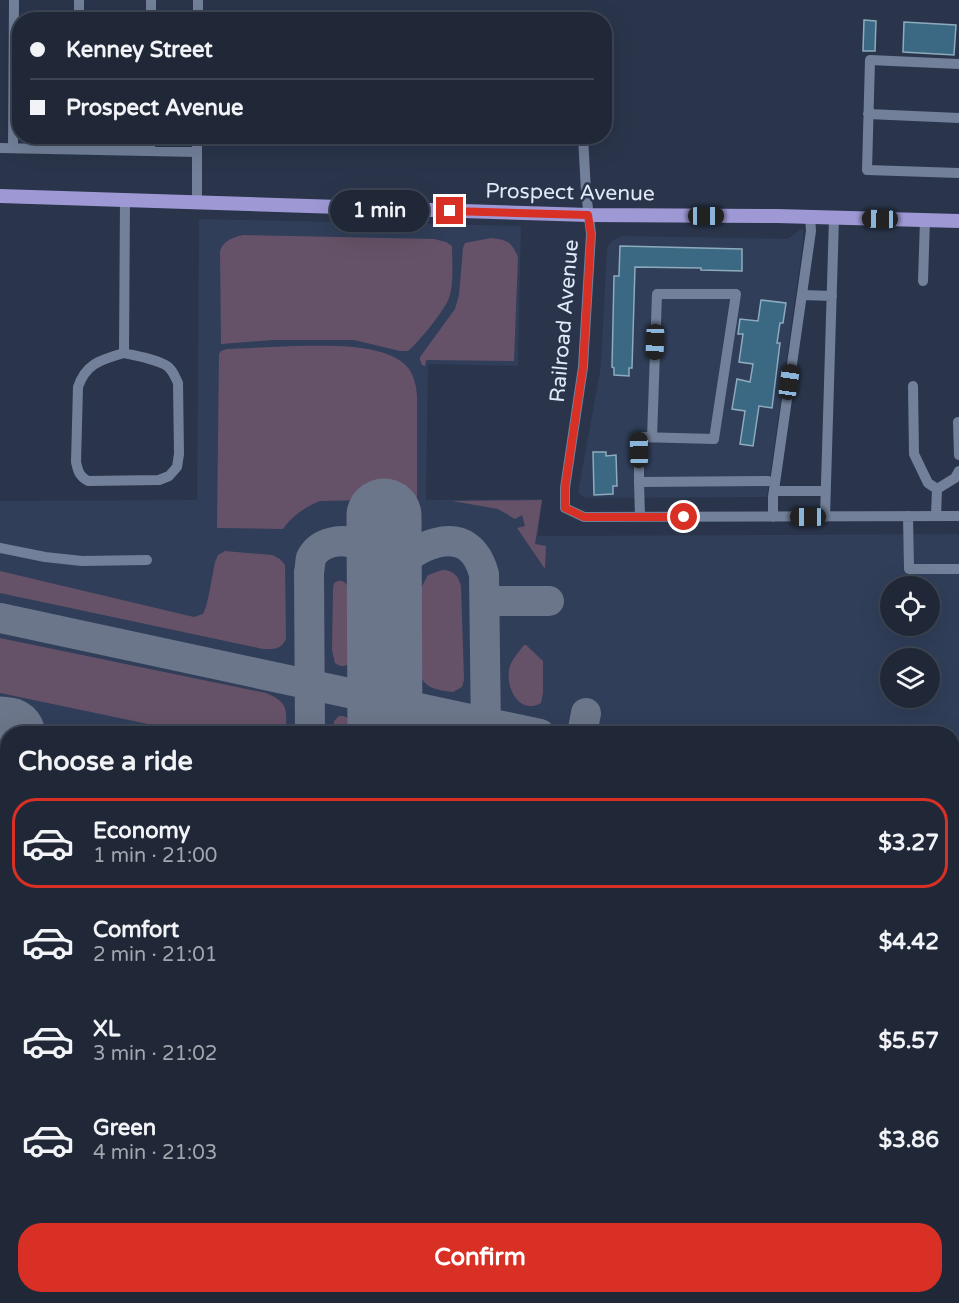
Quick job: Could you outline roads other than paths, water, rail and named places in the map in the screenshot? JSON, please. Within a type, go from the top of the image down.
[{"type":"main road","name":"Prospect Avenue","points":[[0,196],[588,215],[959,221]]},
{"type":"street","points":[[959,64],[870,60],[867,170],[959,173]]},
{"type":"street","points":[[868,114],[959,118]]},
{"type":"street","points":[[13,144],[13,148]]},
{"type":"street","points":[[79,144],[79,149]]},
{"type":"street","points":[[150,144],[150,151]]},
{"type":"street","points":[[197,144],[197,203]]},
{"type":"street","name":"Railroad Avenue","points":[[583,144],[591,234],[583,367],[565,488],[565,508],[584,517],[639,517]]},
{"type":"street","points":[[0,148],[197,152]]},
{"type":"street","points":[[124,353],[125,200]]},
{"type":"street","points":[[773,517],[771,486],[811,231],[810,217]]},
{"type":"street","points":[[825,517],[834,218]]},
{"type":"street","points":[[923,281],[925,220]]},
{"type":"street","points":[[652,438],[657,294],[736,294],[714,439],[652,438],[639,437],[639,517],[959,516]]},
{"type":"street","points":[[801,295],[832,296]]},
{"type":"street","points":[[124,353],[159,363],[168,367],[174,374],[178,383],[179,454],[177,467],[169,476],[159,480],[88,481],[79,473],[76,462],[78,387],[81,376],[90,366],[105,358],[124,353]]},
{"type":"street","points":[[913,386],[914,454],[928,483],[937,489]]},
{"type":"street","points":[[958,422],[959,455]]},
{"type":"street","points":[[937,489],[955,478],[959,471]]},
{"type":"street","points":[[639,482],[771,486],[826,491]]},
{"type":"street","points":[[936,516],[937,489]]},
{"type":"street","points":[[908,516],[909,569],[959,569]]},
{"type":"street","points":[[0,548],[45,557],[82,561],[147,560]]}]
